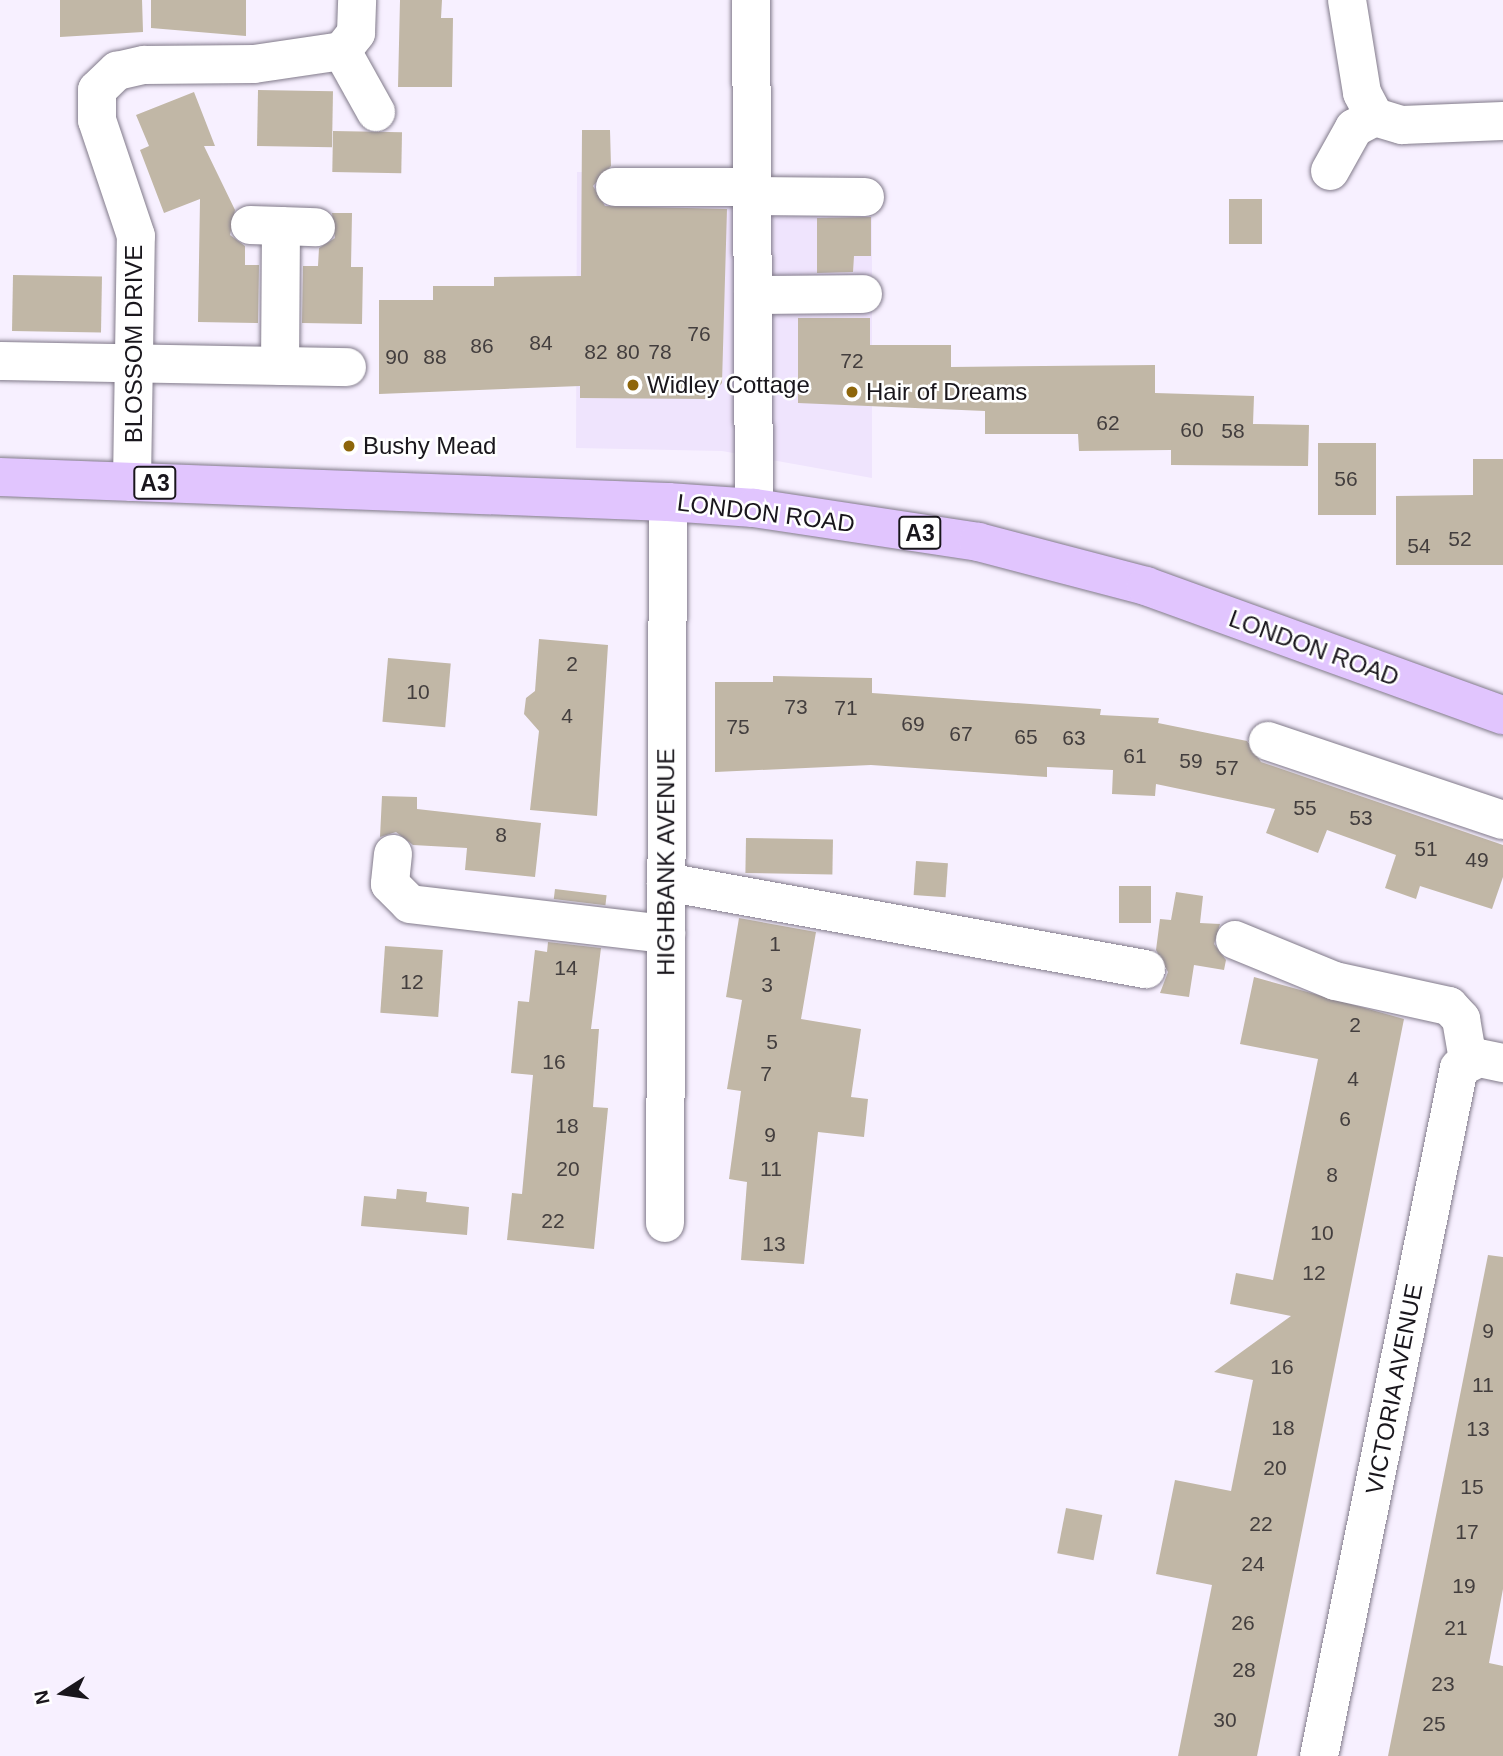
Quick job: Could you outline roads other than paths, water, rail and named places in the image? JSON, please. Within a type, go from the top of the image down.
[{"type":"main road","name":"LONDON ROAD","points":[[0,477],[668,502],[754,508],[1057,559],[1503,715]]},
{"type":"street","points":[[357,0],[356,33],[342,51],[376,112]]},
{"type":"street","points":[[751,0],[754,508]]},
{"type":"street","points":[[1347,0],[1362,93],[1375,117]]},
{"type":"street","name":"BLOSSOM DRIVE","points":[[132,482],[136,236],[97,120],[97,90],[117,71],[144,65],[254,64],[342,51]]},
{"type":"street","points":[[1330,171],[1354,128],[1375,117],[1402,125],[1503,121]]},
{"type":"street","points":[[615,187],[865,197]]},
{"type":"street","points":[[280,366],[282,226]]},
{"type":"street","points":[[753,295],[863,294]]},
{"type":"street","points":[[0,361],[347,367]]},
{"type":"street","name":"HIGHBANK AVENUE","points":[[665,1223],[668,502]]},
{"type":"street","points":[[1268,741],[1503,820]]},
{"type":"street","points":[[393,853],[390,884],[410,904],[666,934]]},
{"type":"street","points":[[666,882],[1146,969]]},
{"type":"street","points":[[1235,940],[1335,981],[1448,1006],[1461,1019],[1485,1061]]},
{"type":"street","name":"VICTORIA AVENUE","points":[[1319,1756],[1459,1068],[1485,1061]]},
{"type":"place","name":"Widley Cottage","points":[[633,385]]},
{"type":"place","name":"Hair of Dreams","points":[[852,392]]},
{"type":"place","name":"Bushy Mead","points":[[349,446]]}]
